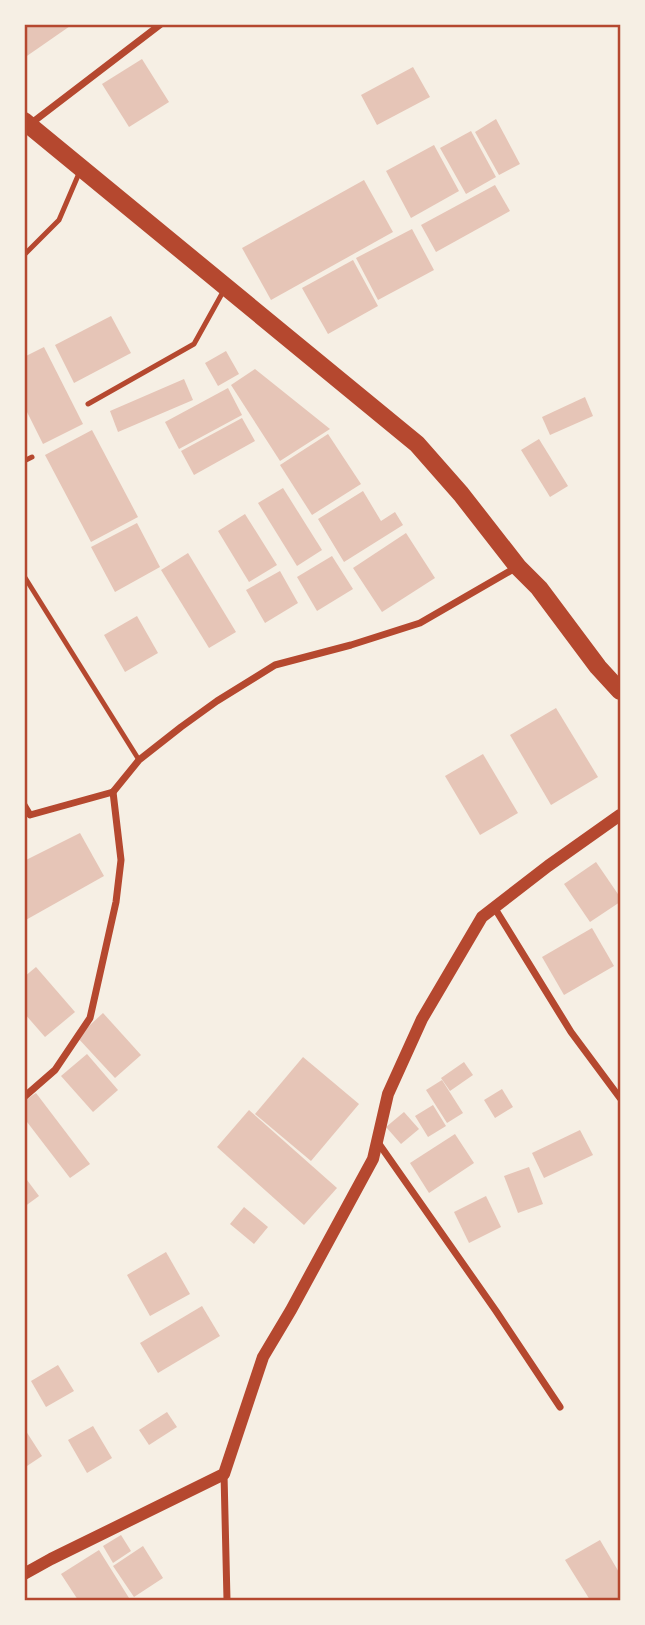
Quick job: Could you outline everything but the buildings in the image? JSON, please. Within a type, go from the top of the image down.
[{"type":"main road","points":[[27,123],[417,444],[461,494],[518,567],[539,588],[598,667],[621,691]]},
{"type":"street","points":[[27,123],[161,24]]},
{"type":"street","points":[[24,805],[27,817],[113,792],[139,760],[217,701],[275,665],[351,645],[420,622],[518,567]]},
{"type":"street","points":[[24,1097],[55,1070],[90,1018],[116,902],[121,860],[113,792]]},
{"type":"street","points":[[227,1601],[224,1474],[263,1357],[373,1159],[388,1094],[422,1019],[482,916],[621,815]]},
{"type":"street","points":[[494,907],[571,1032],[621,1098]]},
{"type":"street","points":[[377,1141],[560,1407]]},
{"type":"street","points":[[24,1574],[224,1474]]},
{"type":"lane","points":[[24,255],[59,220],[81,168]]},
{"type":"lane","points":[[88,404],[194,344],[226,287]]},
{"type":"lane","points":[[24,461],[32,457]]},
{"type":"lane","points":[[24,576],[139,760]]}]
